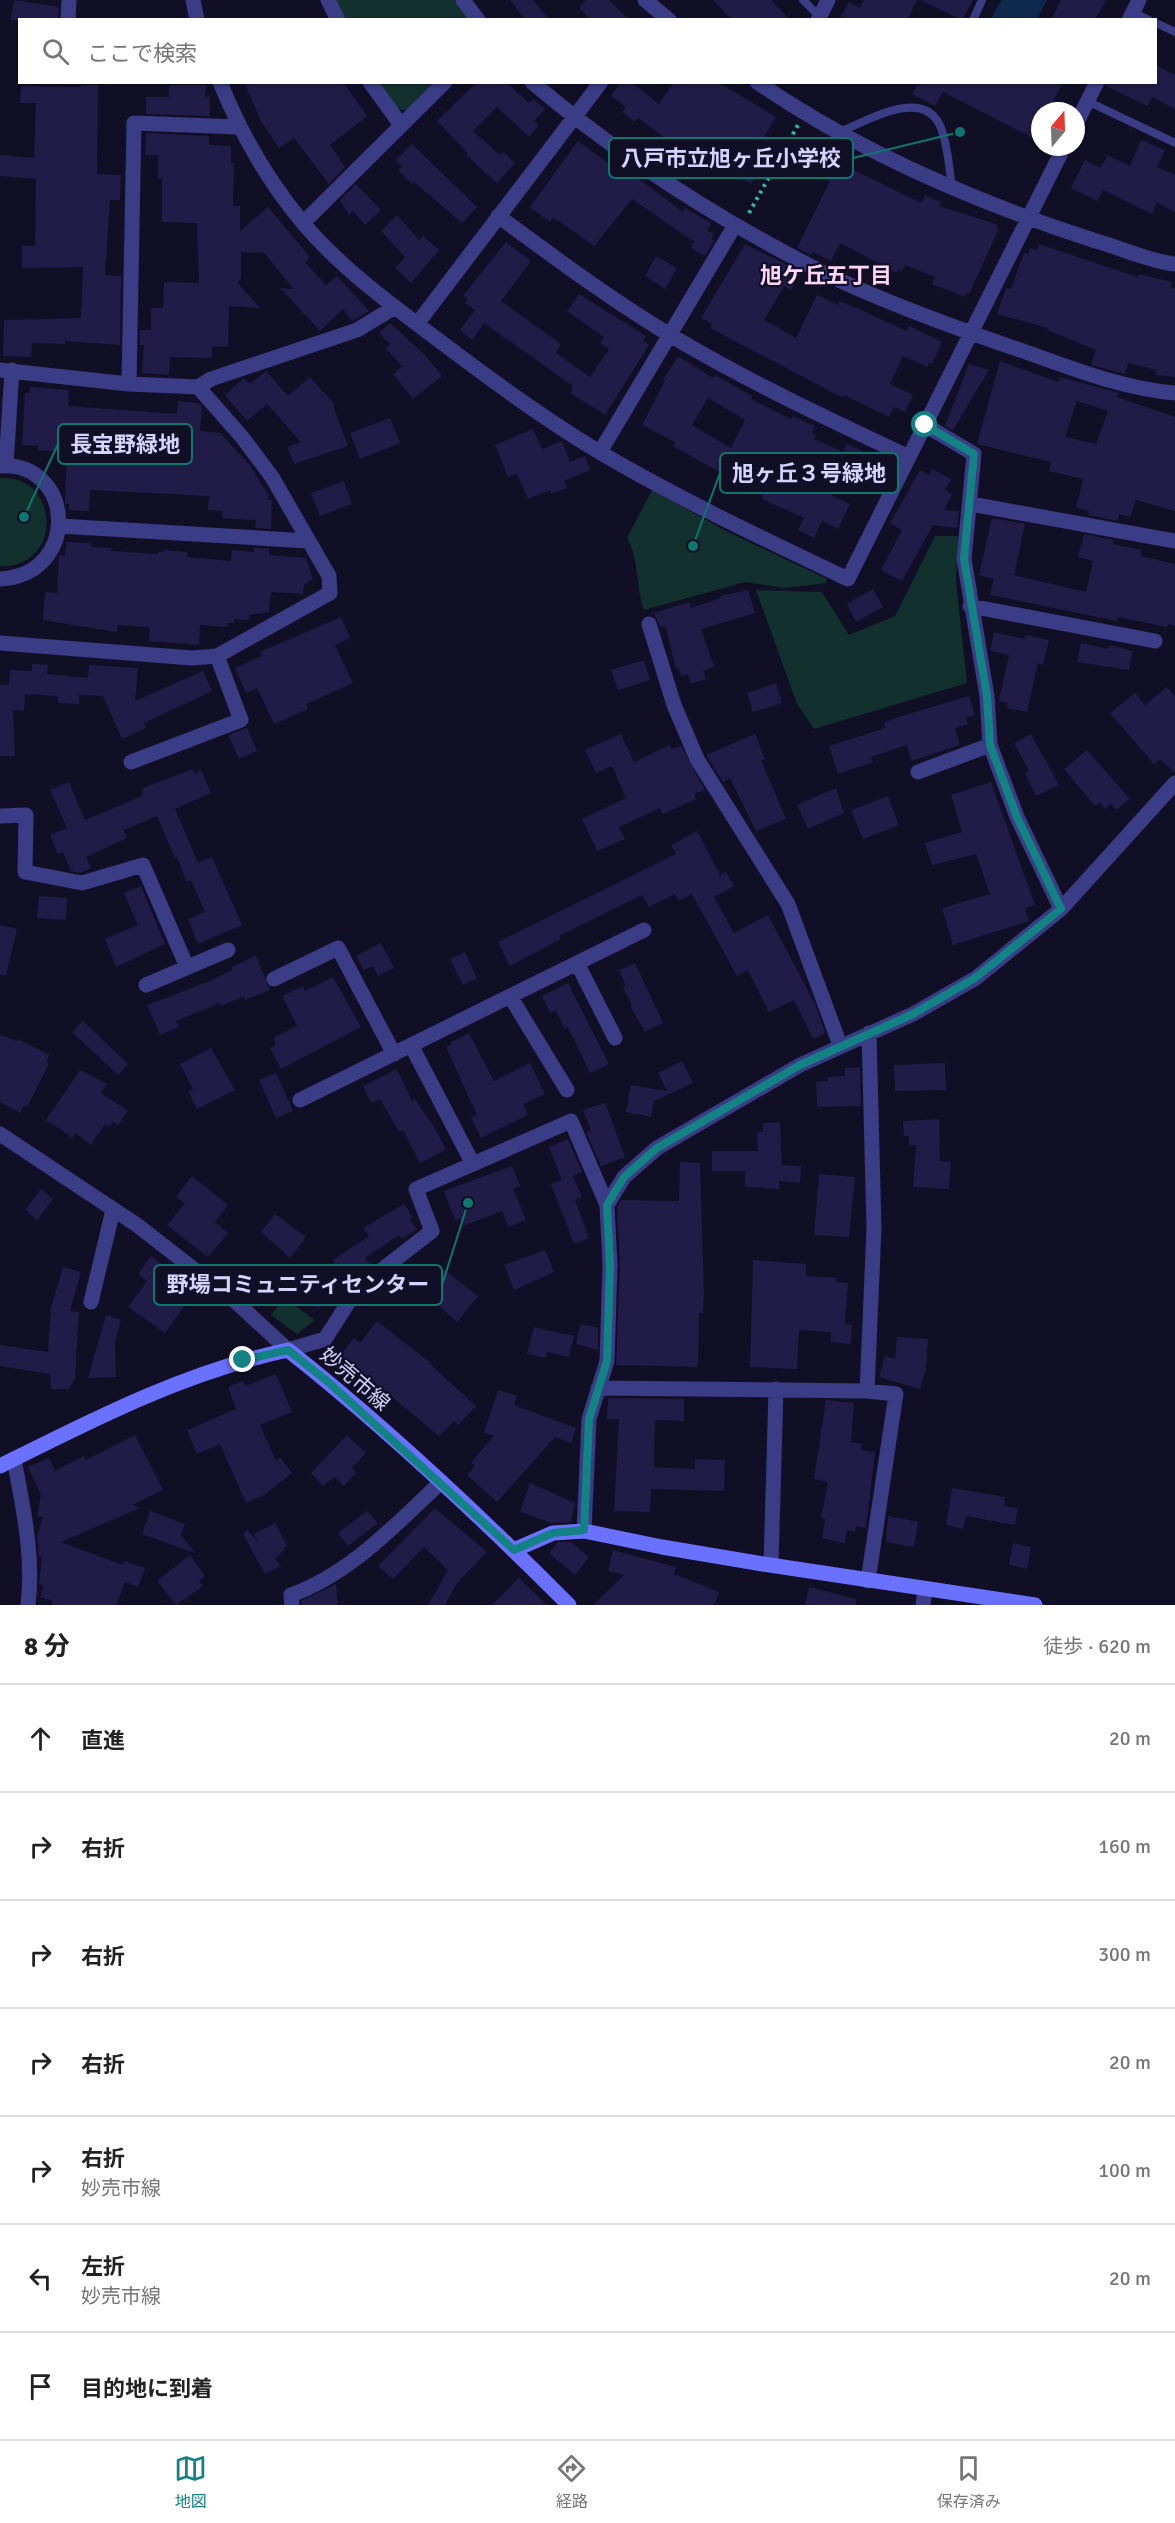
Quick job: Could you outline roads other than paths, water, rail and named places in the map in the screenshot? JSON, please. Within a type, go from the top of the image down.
[{"type":"main road","name":"妙売市線","points":[[7,1463],[89,1420],[190,1377],[243,1360],[288,1350],[327,1381],[514,1550],[569,1605]]},
{"type":"main road","points":[[514,1550],[553,1533],[584,1530],[662,1547],[868,1581],[924,1597],[1035,1605]]},
{"type":"street","points":[[69,0],[69,18]]},
{"type":"street","points":[[193,0],[197,18]]},
{"type":"street","points":[[328,0],[337,18]]},
{"type":"street","points":[[463,0],[476,18]]},
{"type":"street","points":[[819,18],[828,0]]},
{"type":"street","points":[[650,10],[665,18]]},
{"type":"street","points":[[221,84],[238,127],[303,223],[358,279],[512,395],[600,452],[714,516],[848,579],[1060,156]]},
{"type":"street","points":[[371,84],[401,124]]},
{"type":"street","points":[[303,223],[443,84]]},
{"type":"street","points":[[535,84],[575,116],[738,227],[826,274],[971,333],[1065,366],[1155,392],[1175,393]]},
{"type":"street","points":[[417,324],[599,84]]},
{"type":"street","points":[[760,84],[778,97],[840,132],[952,188],[1029,218],[1175,264]]},
{"type":"street","points":[[778,97],[784,84]]},
{"type":"street","points":[[1085,107],[1096,84]]},
{"type":"street","points":[[129,384],[134,123],[238,127]]},
{"type":"street","points":[[498,216],[585,279],[670,335],[794,404],[909,457]]},
{"type":"street","points":[[600,452],[738,227]]},
{"type":"street","points":[[0,579],[25,575],[45,560],[58,538],[60,526],[56,501],[45,484],[30,472],[3,466],[6,370],[129,384],[198,387],[211,379],[357,330],[395,307]]},
{"type":"street","points":[[0,643],[192,658],[217,656],[330,593],[329,576],[272,477],[198,387]]},
{"type":"street","points":[[925,425],[974,454],[964,559],[970,606],[987,696],[990,745],[1017,817],[1061,909]]},
{"type":"street","points":[[971,504],[1175,541]]},
{"type":"street","points":[[60,526],[308,541]]},
{"type":"street","points":[[970,606],[1155,641]]},
{"type":"street","points":[[649,624],[674,705],[697,759],[788,904],[840,1045]]},
{"type":"street","points":[[130,762],[241,720],[217,656]]},
{"type":"street","points":[[918,772],[990,745]]},
{"type":"street","points":[[607,1205],[624,1177],[657,1148],[800,1065],[913,1014],[975,978],[1061,909],[1175,783]]},
{"type":"street","points":[[0,816],[26,816],[25,872],[81,883],[143,866],[187,967]]},
{"type":"street","points":[[300,1100],[644,930]]},
{"type":"street","points":[[274,979],[338,948],[394,1054]]},
{"type":"street","points":[[146,985],[228,950]]},
{"type":"street","points":[[577,963],[615,1038]]},
{"type":"street","points":[[510,996],[567,1090]]},
{"type":"street","points":[[867,1391],[874,1228],[869,1033]]},
{"type":"street","points":[[411,1045],[473,1164]]},
{"type":"street","points":[[0,1134],[113,1210],[236,1302],[288,1350],[325,1339],[357,1289],[432,1231],[416,1189],[571,1121],[607,1205],[610,1265],[607,1361],[589,1419],[584,1530]]},
{"type":"street","points":[[91,1302],[113,1210]]},
{"type":"street","points":[[598,1388],[776,1389],[896,1394],[868,1581]]},
{"type":"street","points":[[771,1565],[776,1389]]},
{"type":"street","points":[[7,1463],[28,1530],[31,1582],[28,1605]]},
{"type":"street","points":[[292,1605],[291,1595],[317,1586],[373,1546],[440,1483]]},
{"type":"lane","points":[[803,0],[819,18]]},
{"type":"lane","points":[[974,18],[982,0]]},
{"type":"lane","points":[[1133,10],[1146,18]]},
{"type":"lane","points":[[1157,24],[1175,32]]},
{"type":"lane","points":[[1088,101],[1175,143]]},
{"type":"lane","points":[[840,132],[898,109],[913,106],[935,116],[942,129],[952,188]]},
{"type":"water","points":[[1001,0],[1047,0],[1038,18],[992,18]]},
{"type":"place","name":"八戸市立旭ヶ丘小学校","points":[[960,132]]},
{"type":"place","name":"長宝野緑地","points":[[24,517]]},
{"type":"place","name":"旭ヶ丘３号緑地","points":[[693,546]]},
{"type":"place","name":"野場コミュニティセンター","points":[[468,1203]]},
{"type":"district","name":"旭ケ丘五丁目","points":[[826,275]]}]
